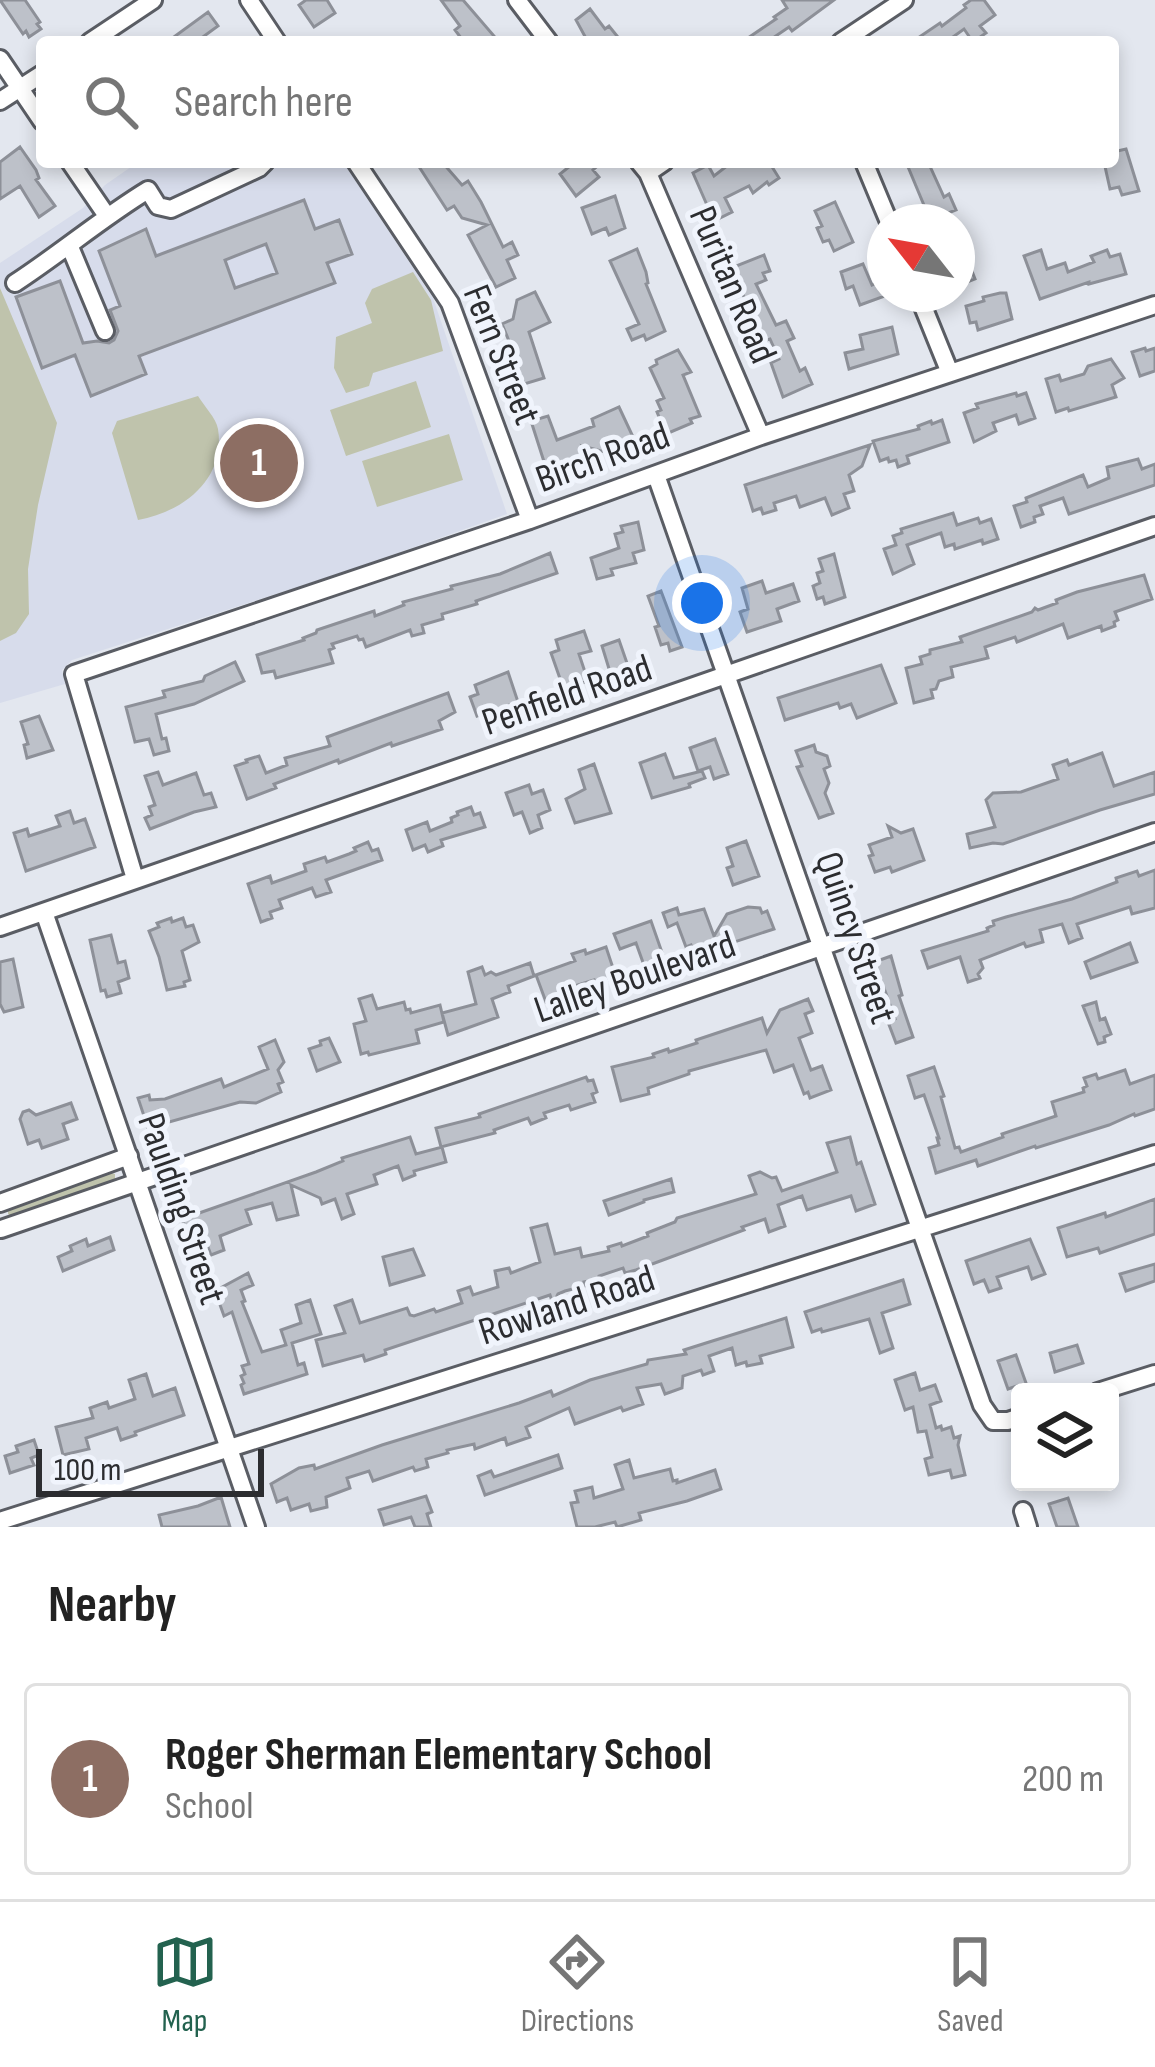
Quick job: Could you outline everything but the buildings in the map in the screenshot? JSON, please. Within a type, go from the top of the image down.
[{"type":"street","points":[[99,36],[153,0]]},
{"type":"street","points":[[249,0],[273,36]]},
{"type":"street","points":[[851,36],[904,0]]},
{"type":"street","points":[[522,2],[545,36]]},
{"type":"street","points":[[0,59],[36,112]]},
{"type":"street","points":[[0,101],[36,78]]},
{"type":"street","points":[[74,168],[106,216]]},
{"type":"street","points":[[15,283],[148,190],[158,206],[171,209],[259,168]]},
{"type":"street","name":"Fern Street","points":[[360,168],[450,303],[530,520]]},
{"type":"street","name":"Puritan Road","points":[[651,168],[761,436]]},
{"type":"street","points":[[866,168],[882,204]]},
{"type":"street","points":[[70,247],[105,332]]},
{"type":"street","name":"Birch Road","points":[[135,879],[74,674],[1155,304]]},
{"type":"street","points":[[925,312],[950,373]]},
{"type":"street","name":"Quincy Street","points":[[656,475],[982,1406],[993,1421],[1011,1420]]},
{"type":"street","name":"Penfield Road","points":[[0,927],[1155,526]]},
{"type":"street","name":"Lalley Boulevard","points":[[0,1229],[1155,832]]},
{"type":"street","name":"Paulding Street","points":[[44,912],[256,1527]]},
{"type":"street","name":"Rowland Road","points":[[0,1522],[1155,1154]]},
{"type":"street","points":[[0,1203],[129,1156]]},
{"type":"street","points":[[1119,1386],[1155,1374]]},
{"type":"shaded area","points":[[129,168],[347,168],[433,298],[507,514],[72,660],[62,670],[65,684],[0,703],[0,529],[16,331],[0,288],[0,263],[83,208]]},
{"type":"green space","points":[[413,272],[431,300],[443,351],[373,373],[369,386],[346,393],[334,368],[336,337],[372,323],[365,303],[372,289]]},
{"type":"green space","points":[[0,288],[57,423],[28,569],[29,614],[16,633],[0,641]]},
{"type":"green space","points":[[416,381],[431,427],[346,456],[330,410]]},
{"type":"green space","points":[[198,396],[218,429],[219,447],[208,478],[185,501],[138,520],[112,433],[117,421]]},
{"type":"green space","points":[[449,434],[463,480],[377,507],[362,461]]},
{"type":"green space","points":[[108,1172],[115,1174],[115,1181],[14,1218],[8,1214],[8,1208]]},
{"type":"place","name":"Roger Sherman Elementary School","points":[[259,463]]}]
